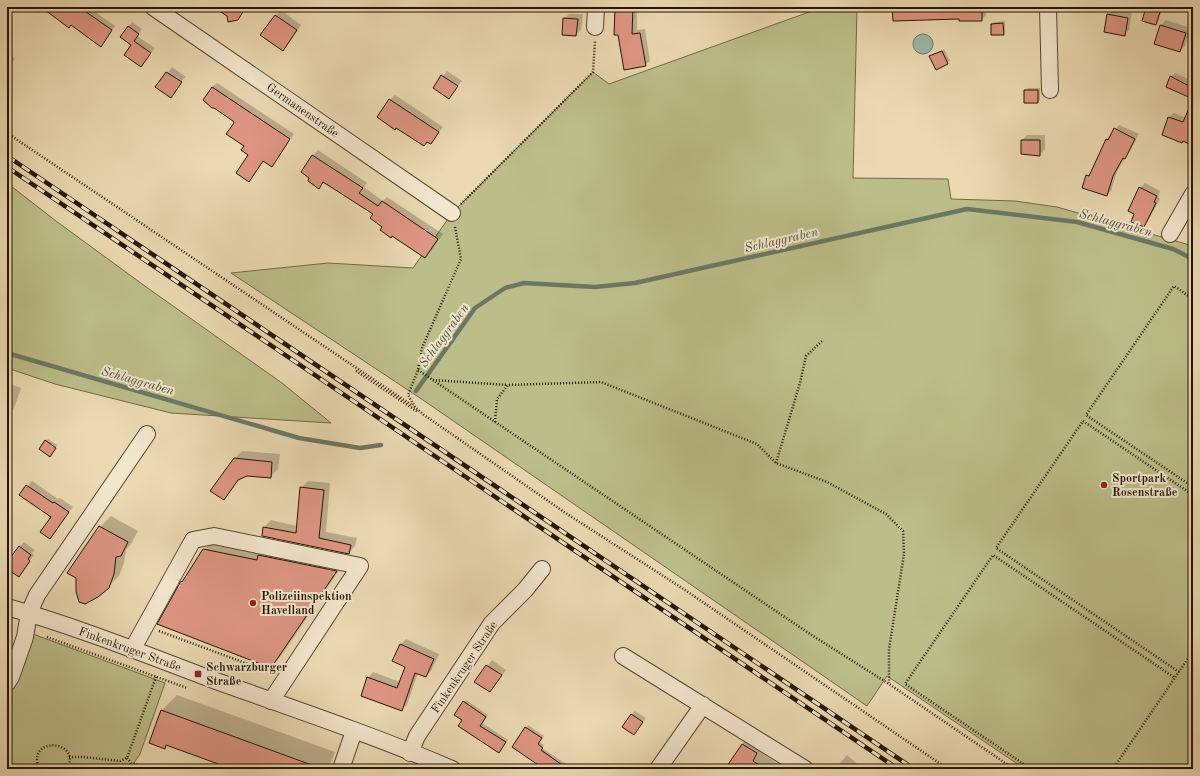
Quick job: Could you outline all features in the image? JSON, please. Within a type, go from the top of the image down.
[{"type":"street","name":"Germanenstraße","points":[[153,7],[452,213]]},
{"type":"street","points":[[595,27],[596,7]]},
{"type":"street","points":[[1048,7],[1050,90]]},
{"type":"street","points":[[1170,234],[1191,201]]},
{"type":"street","points":[[7,683],[25,637],[29,614],[37,595],[148,434]]},
{"type":"street","points":[[132,650],[193,540],[214,536],[360,566],[271,701]]},
{"type":"street","name":"Finkenkruger Straße","points":[[410,753],[417,736],[492,623],[525,590],[542,568]]},
{"type":"street","name":"Finkenkruger Straße","points":[[7,607],[132,650],[354,731],[452,769]]},
{"type":"street","points":[[623,656],[805,769]]},
{"type":"street","points":[[658,769],[703,706]]},
{"type":"street","points":[[341,769],[354,731]]},
{"type":"path","points":[[415,407],[408,395],[418,370],[422,348],[461,259],[452,213],[593,72],[595,27]]},
{"type":"path","points":[[7,133],[415,407],[424,415]]},
{"type":"path","points":[[1193,299],[1174,286],[1086,415],[1193,487]]},
{"type":"path","points":[[776,463],[800,383],[806,356],[822,341]]},
{"type":"path","points":[[418,370],[810,634],[889,684],[1014,769]]},
{"type":"path","points":[[356,372],[424,415],[567,514],[685,590],[948,769]]},
{"type":"path","points":[[432,380],[508,384],[601,382],[757,444],[776,463],[827,482],[886,514],[903,531],[904,554],[888,649],[889,684]]},
{"type":"path","points":[[495,422],[497,399],[508,384]]},
{"type":"path","points":[[1179,672],[996,548],[1083,421],[1193,495]]},
{"type":"path","points":[[1031,769],[905,684],[993,555],[1175,678]]},
{"type":"path","points":[[145,626],[286,678]]},
{"type":"path","points":[[1113,769],[1193,651]]},
{"type":"path","points":[[69,757],[120,761],[127,758],[156,677]]},
{"type":"path","points":[[39,769],[37,760],[40,751],[52,744],[61,746],[68,753],[70,762],[67,769]]},
{"type":"path","points":[[127,758],[131,763],[152,769]]},
{"type":"green space","points":[[823,7],[857,7],[853,178],[948,179],[951,199],[1015,201],[1057,207],[1193,246],[1193,769],[1025,769],[887,676],[867,706],[420,398],[231,273],[328,263],[413,268],[453,212],[593,72],[609,84]]},
{"type":"green space","points":[[7,183],[149,289],[282,383],[331,423],[171,413],[55,384],[7,368]]},
{"type":"green space","points":[[33,634],[165,683],[140,754],[130,769],[7,769],[7,696],[23,666]]},
{"type":"shaded area","points":[[923,34],[930,37],[933,44],[930,51],[923,54],[916,51],[913,44],[916,37]]},
{"type":"building","points":[[41,7],[79,7],[112,30],[101,47],[71,25],[69,28]]},
{"type":"building","points":[[213,7],[246,7],[238,20],[228,22],[227,16]]},
{"type":"building","points":[[615,7],[633,7],[632,34],[640,33],[646,66],[624,70],[618,35],[614,35]]},
{"type":"building","points":[[892,7],[982,7],[982,21],[959,21],[959,19],[893,21]]},
{"type":"building","points":[[1146,7],[1160,12],[1156,25],[1142,21]]},
{"type":"building","points":[[1107,14],[1128,18],[1125,36],[1104,32]]},
{"type":"building","points":[[275,15],[297,30],[283,51],[260,35]]},
{"type":"building","points":[[563,18],[578,19],[576,36],[562,35]]},
{"type":"building","points":[[1003,23],[1004,35],[991,35],[991,24]]},
{"type":"building","points":[[1160,25],[1186,33],[1180,52],[1154,44]]},
{"type":"building","points":[[128,26],[139,34],[134,41],[151,53],[141,67],[124,55],[131,45],[120,37]]},
{"type":"building","points":[[942,51],[948,64],[936,70],[929,56]]},
{"type":"building","points":[[166,72],[182,82],[171,98],[155,87]]},
{"type":"building","points":[[441,75],[458,86],[449,99],[433,88]]},
{"type":"building","points":[[1170,76],[1193,88],[1193,99],[1166,87]]},
{"type":"building","points":[[212,87],[290,139],[272,167],[263,161],[249,182],[236,173],[248,155],[241,150],[244,146],[226,134],[234,123],[233,121],[212,108],[203,100]]},
{"type":"building","points":[[1024,90],[1038,90],[1038,103],[1024,103]]},
{"type":"building","points":[[389,99],[439,132],[431,144],[427,142],[424,146],[396,128],[395,130],[377,117]]},
{"type":"building","points":[[1193,99],[1193,146],[1183,141],[1182,143],[1162,135],[1168,117],[1183,122]]},
{"type":"building","points":[[1114,128],[1135,139],[1125,159],[1123,158],[1113,176],[1107,196],[1082,188],[1086,175],[1089,176],[1106,139],[1108,140]]},
{"type":"building","points":[[1021,140],[1040,140],[1040,156],[1021,154]]},
{"type":"building","points":[[312,155],[363,188],[359,193],[378,206],[382,201],[438,239],[425,258],[392,236],[391,238],[380,230],[382,227],[370,218],[373,214],[323,182],[319,189],[308,181],[309,178],[301,172]]},
{"type":"building","points":[[1139,187],[1157,196],[1154,202],[1156,203],[1144,227],[1131,222],[1134,214],[1128,211]]},
{"type":"building","points":[[45,440],[56,448],[50,457],[39,449]]},
{"type":"building","points":[[234,458],[272,462],[271,478],[247,476],[238,480],[224,500],[210,491]]},
{"type":"building","points":[[26,485],[69,512],[50,539],[40,532],[51,517],[19,495]]},
{"type":"building","points":[[300,487],[324,490],[319,538],[351,545],[349,554],[262,536],[263,527],[296,533]]},
{"type":"building","points":[[99,526],[128,542],[121,556],[116,557],[114,574],[109,588],[98,597],[85,604],[79,602],[76,591],[76,578],[67,573]]},
{"type":"building","points":[[19,546],[31,555],[28,559],[30,561],[19,577],[7,569],[7,562]]},
{"type":"building","points":[[203,549],[257,560],[258,555],[337,571],[271,668],[157,624],[181,581],[182,582]]},
{"type":"building","points":[[400,644],[434,659],[426,677],[415,673],[402,711],[361,696],[367,677],[397,688],[405,667],[392,661]]},
{"type":"building","points":[[486,665],[502,675],[490,692],[474,682]]},
{"type":"building","points":[[463,701],[486,717],[480,726],[506,742],[499,753],[458,726],[462,720],[454,715]]},
{"type":"building","points":[[161,710],[320,769],[232,769],[166,745],[165,749],[149,743]]},
{"type":"building","points":[[631,714],[643,722],[634,735],[622,727]]},
{"type":"building","points":[[525,727],[542,738],[538,744],[543,748],[541,750],[568,769],[544,769],[512,747]]},
{"type":"building","points":[[742,744],[757,753],[753,761],[765,769],[725,769]]},
{"type":"waterway","name":"Schlaggraben","points":[[416,391],[475,308],[505,288],[524,283],[595,287],[635,283],[967,209],[1077,222],[1173,249],[1193,259]]},
{"type":"waterway","name":"Schlaggraben","points":[[7,353],[299,438],[360,448],[381,445]]},
{"type":"railway","points":[[7,156],[914,769]]},
{"type":"railway","points":[[7,167],[898,769]]},
{"type":"place","name":"Sportpark Rosenstraße","points":[[1104,485]]},
{"type":"place","name":"Polizeiinspektion Havelland","points":[[253,603]]},
{"type":"place","name":"Schwarzburger Straße","points":[[198,674]]}]
